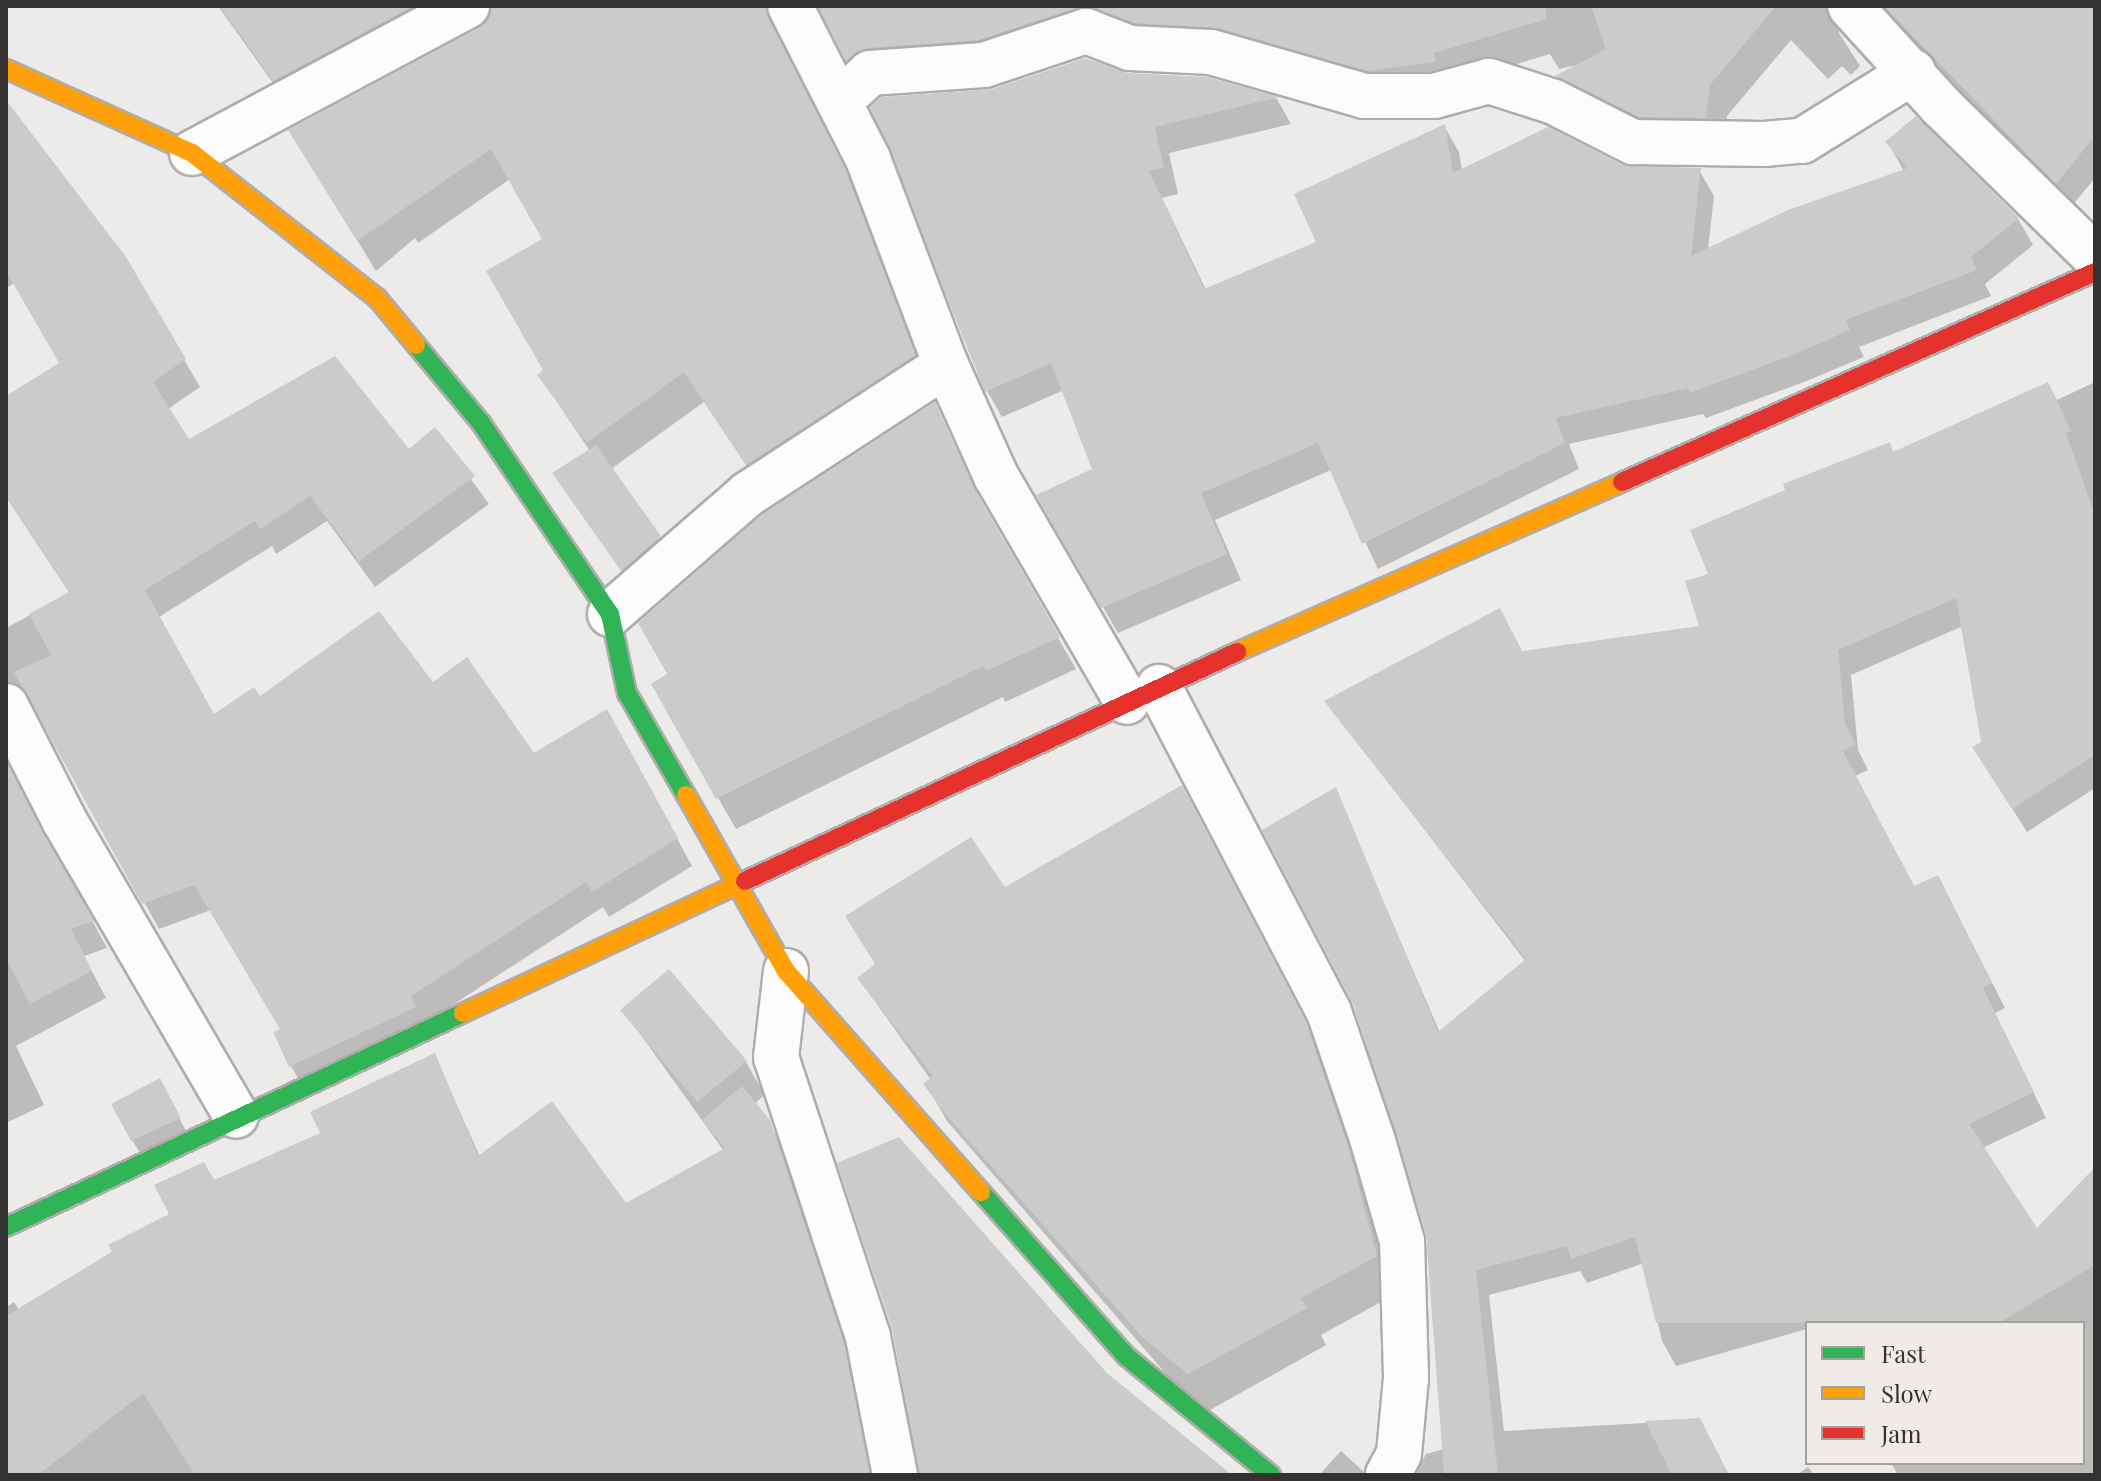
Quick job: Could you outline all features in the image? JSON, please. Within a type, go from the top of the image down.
[{"type":"street","points":[[192,153],[467,6]]},
{"type":"street","points":[[790,6],[873,171],[946,365],[996,476],[1143,694],[1329,1012],[1372,1138],[1402,1241],[1406,1378],[1399,1454],[1388,1475]]},
{"type":"street","points":[[1850,6],[2095,257]]},
{"type":"street","points":[[839,102],[870,73],[984,65],[1086,31],[1130,48],[1211,52],[1364,96],[1434,96],[1489,81],[1554,102],[1633,142],[1764,144],[1802,141],[1913,72]]},
{"type":"street","points":[[6,69],[192,153],[377,298],[481,423],[610,614],[627,693],[786,971],[1126,1356],[1271,1475]]},
{"type":"street","points":[[6,1227],[236,1116],[1143,694],[2095,272]]},
{"type":"street","points":[[610,614],[748,494],[946,365]]},
{"type":"street","points":[[6,706],[64,820],[236,1116]]},
{"type":"street","points":[[786,971],[776,1057],[868,1337],[895,1475]]},
{"type":"building","points":[[220,6],[414,6],[273,81]]},
{"type":"building","points":[[492,6],[765,6],[845,169],[916,355],[746,465],[684,372],[587,443],[537,375],[543,370],[486,271],[542,239],[491,149],[357,241],[288,130],[479,28]]},
{"type":"building","points":[[818,6],[1545,6],[1547,19],[1434,53],[1435,62],[1368,71],[1218,28],[1135,23],[1079,7],[979,40],[868,48],[846,61]]},
{"type":"building","points":[[1591,6],[1776,6],[1710,85],[1706,118],[1639,117],[1555,76],[1606,49]]},
{"type":"building","points":[[1884,6],[2095,6],[2095,136],[2056,184]]},
{"type":"building","points":[[1085,58],[1128,73],[1207,77],[1279,97],[1155,127],[1164,168],[1149,171],[1204,289],[1316,242],[1294,194],[1445,124],[1453,173],[1548,127],[1622,165],[1701,168],[1691,256],[1788,210],[1908,168],[1885,142],[1916,116],[2019,218],[1971,257],[1977,270],[1846,320],[1850,330],[1790,356],[1689,393],[1688,388],[1556,418],[1565,443],[1362,544],[1318,443],[1201,493],[1227,554],[1101,608],[1036,495],[1092,469],[1051,363],[985,392],[870,107],[881,97],[992,89]]},
{"type":"building","points":[[6,100],[126,257],[186,359],[153,382],[189,439],[335,356],[409,449],[435,427],[475,476],[359,561],[310,496],[260,529],[255,521],[145,590],[214,714],[254,687],[260,696],[379,611],[433,682],[467,657],[534,753],[607,709],[678,838],[592,892],[586,882],[411,996],[416,1007],[289,1067],[273,1032],[280,1029],[194,885],[142,904],[14,672],[51,655],[29,614],[69,592],[6,497],[6,396],[59,363],[6,271]]},
{"type":"building","points":[[2048,382],[2071,431],[2066,433],[2095,515],[2095,755],[2012,809],[1972,747],[1981,742],[1956,598],[1838,650],[1845,723],[1856,744],[1843,751],[1914,886],[1938,875],[1992,983],[1983,988],[2034,1092],[1969,1124],[2037,1228],[2095,1167],[2095,1265],[2002,1321],[1805,1323],[1656,1323],[1635,1237],[1571,1259],[1567,1246],[1476,1270],[1498,1475],[1444,1475],[1426,1234],[1353,1004],[1262,830],[1336,787],[1438,1032],[1526,959],[1324,701],[1500,608],[1522,651],[1699,626],[1685,581],[1708,574],[1690,530],[1785,490],[1783,484],[1890,442],[1893,452]]},
{"type":"building","points":[[935,402],[974,488],[1060,637],[986,671],[983,666],[716,799],[651,684],[667,674],[638,623],[763,514]]},
{"type":"building","points":[[596,445],[661,536],[621,571],[552,473]]},
{"type":"building","points":[[8,765],[94,921],[71,929],[92,971],[30,1004],[6,959]]},
{"type":"building","points":[[1182,785],[1306,1022],[1348,1146],[1377,1256],[1301,1298],[1307,1308],[1188,1374],[1143,1338],[947,1116],[923,1084],[933,1076],[857,978],[875,964],[845,916],[971,837],[1005,887]]},
{"type":"building","points":[[669,969],[747,1061],[697,1102],[620,1010]]},
{"type":"building","points":[[435,1053],[478,1156],[552,1101],[626,1203],[725,1148],[702,1120],[742,1086],[770,1120],[844,1343],[870,1475],[195,1475],[143,1393],[38,1475],[6,1475],[6,1316],[112,1252],[108,1245],[169,1214],[154,1185],[204,1162],[214,1180],[320,1133],[310,1112]]},
{"type":"building","points":[[160,1078],[181,1118],[131,1141],[111,1104]]},
{"type":"building","points":[[899,1137],[1107,1373],[1232,1475],[919,1475],[892,1329],[837,1163]]},
{"type":"building","points":[[1700,1418],[1729,1475],[1672,1475],[1645,1421]]},
{"type":"traffic: fast","points":[[416,345],[481,423],[610,614],[627,693],[686,795]]},
{"type":"traffic: fast","points":[[6,1227],[463,1013]]},
{"type":"traffic: fast","points":[[981,1192],[1126,1356],[1271,1475]]},
{"type":"traffic: slow","points":[[6,69],[192,153],[377,298],[416,345]]},
{"type":"traffic: slow","points":[[1237,652],[1622,482]]},
{"type":"traffic: slow","points":[[686,795],[786,971],[981,1192]]},
{"type":"traffic: slow","points":[[463,1013],[745,881]]},
{"type":"traffic: jam","points":[[1622,482],[2095,272]]},
{"type":"traffic: jam","points":[[745,881],[1237,652]]}]
